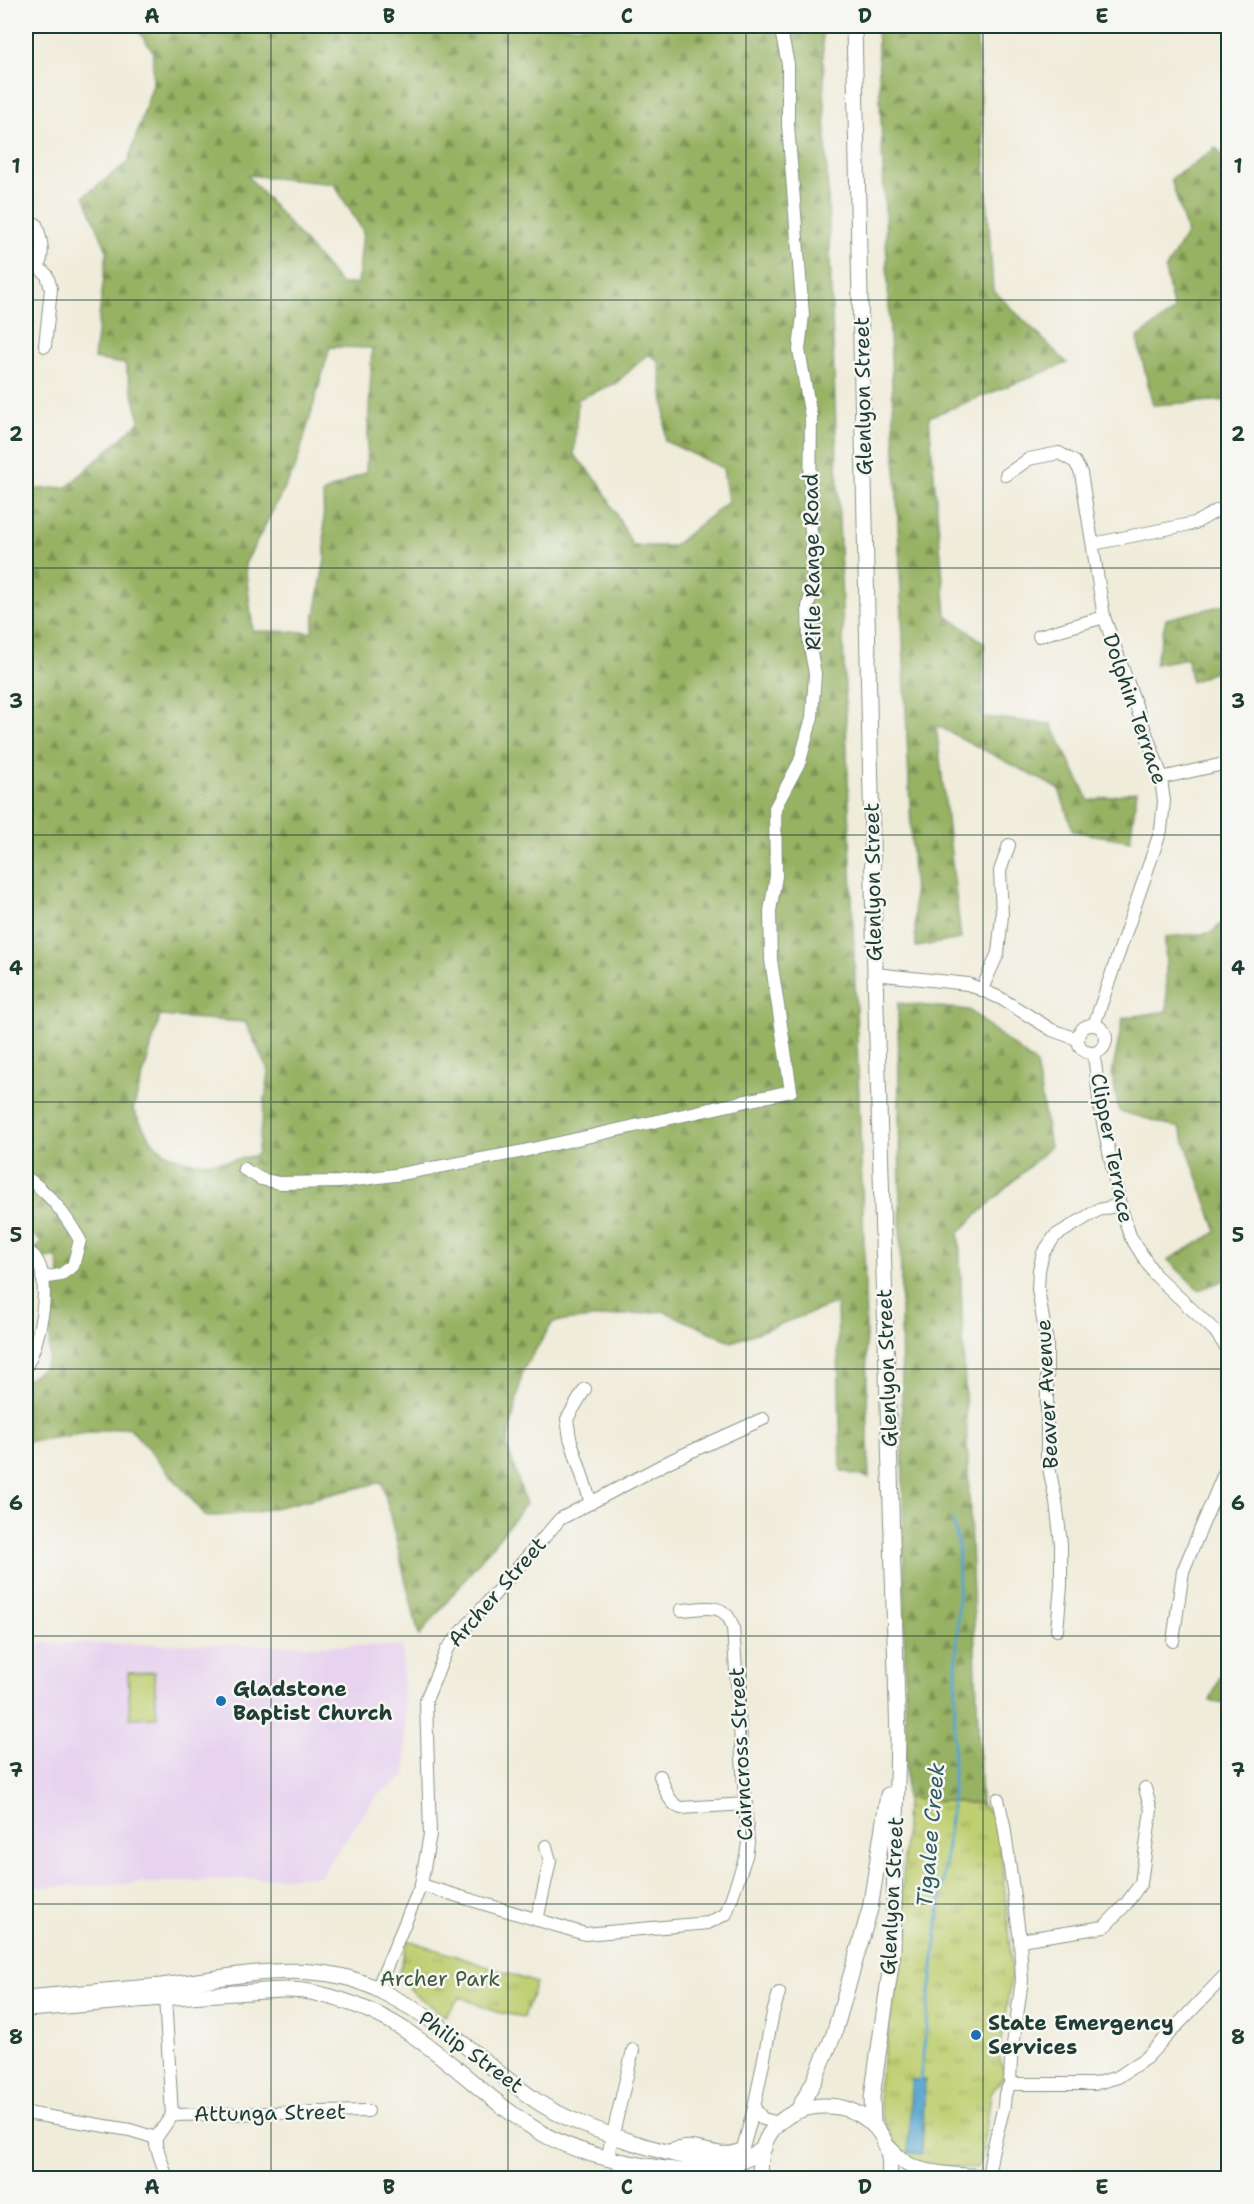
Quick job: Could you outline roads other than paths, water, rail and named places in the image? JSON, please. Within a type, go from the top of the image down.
[{"type":"main road","name":"Glenlyon Street","points":[[854,26],[875,974],[898,1738],[893,1951],[872,2097],[873,2125]]},
{"type":"main road","name":"Glenlyon Street","points":[[798,2110],[814,2081],[834,2034],[870,1909],[898,1738]]},
{"type":"main road","name":"Philip Street","points":[[26,1998],[160,1986],[286,1971],[337,1977],[377,1989],[431,2020],[539,2103],[571,2121],[666,2151],[722,2162],[738,2162],[764,2148]]},
{"type":"main road","points":[[377,1989],[378,2015]]},
{"type":"main road","name":"Philip Street","points":[[26,2009],[277,1990],[313,1992],[343,2000],[378,2015],[419,2039],[476,2087],[532,2127],[562,2143],[607,2159],[640,2166],[734,2178]]},
{"type":"main road","points":[[761,2178],[760,2162],[764,2148],[780,2123],[798,2110],[818,2105],[838,2106],[857,2113],[873,2125],[885,2144],[901,2160],[911,2166],[927,2171],[1006,2178]]},
{"type":"main road","points":[[885,2144],[890,2165],[889,2178]]},
{"type":"street","name":"Rifle Range Road","points":[[244,1169],[261,1179],[279,1183],[339,1182],[395,1175],[519,1152],[792,1091],[771,960],[770,910],[776,866],[775,808],[800,761],[812,717],[815,674],[809,641],[808,607],[813,584],[810,510],[811,417],[799,350],[803,315],[788,125],[788,64],[780,26]]},
{"type":"street","points":[[32,267],[41,262],[42,248],[36,224]]},
{"type":"street","points":[[32,267],[47,275],[51,283],[45,346]]},
{"type":"street","name":"Dolphin Terrace","points":[[1006,475],[1029,459],[1059,453],[1075,462],[1081,472],[1104,617],[1161,778],[1164,801],[1161,830],[1094,1025]]},
{"type":"street","points":[[1093,544],[1194,523],[1218,510]]},
{"type":"street","points":[[1039,636],[1104,617]]},
{"type":"street","points":[[1161,778],[1228,764]]},
{"type":"street","points":[[981,989],[998,953],[1002,916],[1000,871],[1009,845]]},
{"type":"street","points":[[875,974],[968,984],[981,989],[1052,1030],[1077,1039]]},
{"type":"street","points":[[1094,1025],[1103,1030],[1106,1039],[1102,1048],[1094,1053],[1084,1051],[1077,1039],[1084,1027],[1094,1025]]},
{"type":"street","name":"Clipper Terrace","points":[[1094,1053],[1100,1108],[1120,1205],[1130,1236],[1155,1275],[1215,1331],[1228,1350]]},
{"type":"street","points":[[26,1177],[41,1188],[64,1211],[80,1240],[73,1266],[60,1275],[42,1278]]},
{"type":"street","name":"Beaver Avenue","points":[[1057,1630],[1061,1586],[1061,1544],[1056,1502],[1047,1458],[1047,1344],[1038,1289],[1039,1270],[1043,1253],[1055,1236],[1098,1210],[1120,1205]]},
{"type":"street","points":[[26,1250],[36,1258],[42,1278],[44,1298],[37,1343],[26,1367]]},
{"type":"street","points":[[585,1389],[567,1419],[570,1438],[591,1503]]},
{"type":"street","name":"Archer Street","points":[[377,1989],[422,1885],[430,1834],[426,1700],[447,1649],[560,1520],[672,1460],[763,1419]]},
{"type":"street","points":[[1173,1641],[1183,1571],[1228,1464]]},
{"type":"street","name":"Cairncross Street","points":[[422,1885],[585,1934],[708,1923],[726,1914],[746,1856],[748,1843],[731,1620],[725,1612],[719,1609],[681,1610]]},
{"type":"street","points":[[660,1776],[670,1800],[681,1808],[746,1804]]},
{"type":"street","points":[[1020,1940],[1104,1927],[1126,1904],[1141,1883],[1151,1810],[1145,1788]]},
{"type":"street","points":[[988,2178],[1005,2094],[1010,2084],[1011,2059],[1022,1980],[1020,1940],[1004,1825],[998,1799]]},
{"type":"street","points":[[537,1920],[550,1861],[546,1846]]},
{"type":"street","points":[[1010,2084],[1094,2084],[1118,2077],[1146,2058],[1228,1972]]},
{"type":"street","points":[[1218,1984],[1228,1994]]},
{"type":"street","points":[[666,2151],[692,2147],[726,2154],[735,2153],[743,2148],[779,1993]]},
{"type":"street","points":[[165,1997],[172,2115],[156,2138],[165,2178]]},
{"type":"street","points":[[607,2159],[633,2050]]},
{"type":"street","points":[[754,2108],[764,2119],[780,2123]]},
{"type":"street","name":"Attunga Street","points":[[172,2115],[368,2111]]},
{"type":"street","points":[[26,2113],[130,2130],[156,2138]]},
{"type":"water","points":[[911,2080],[925,2080],[922,2154],[908,2153]]},
{"type":"waterway","name":"Tigalee Creek","points":[[920,2081],[952,1800],[959,1576],[958,1543],[953,1522]]},
{"type":"place","name":"Gladstone Baptist Church","points":[[221,1701]]},
{"type":"place","name":"State Emergency Services","points":[[976,2035]]},
{"type":"park label","name":"Archer Park","points":[[440,1979]]}]
